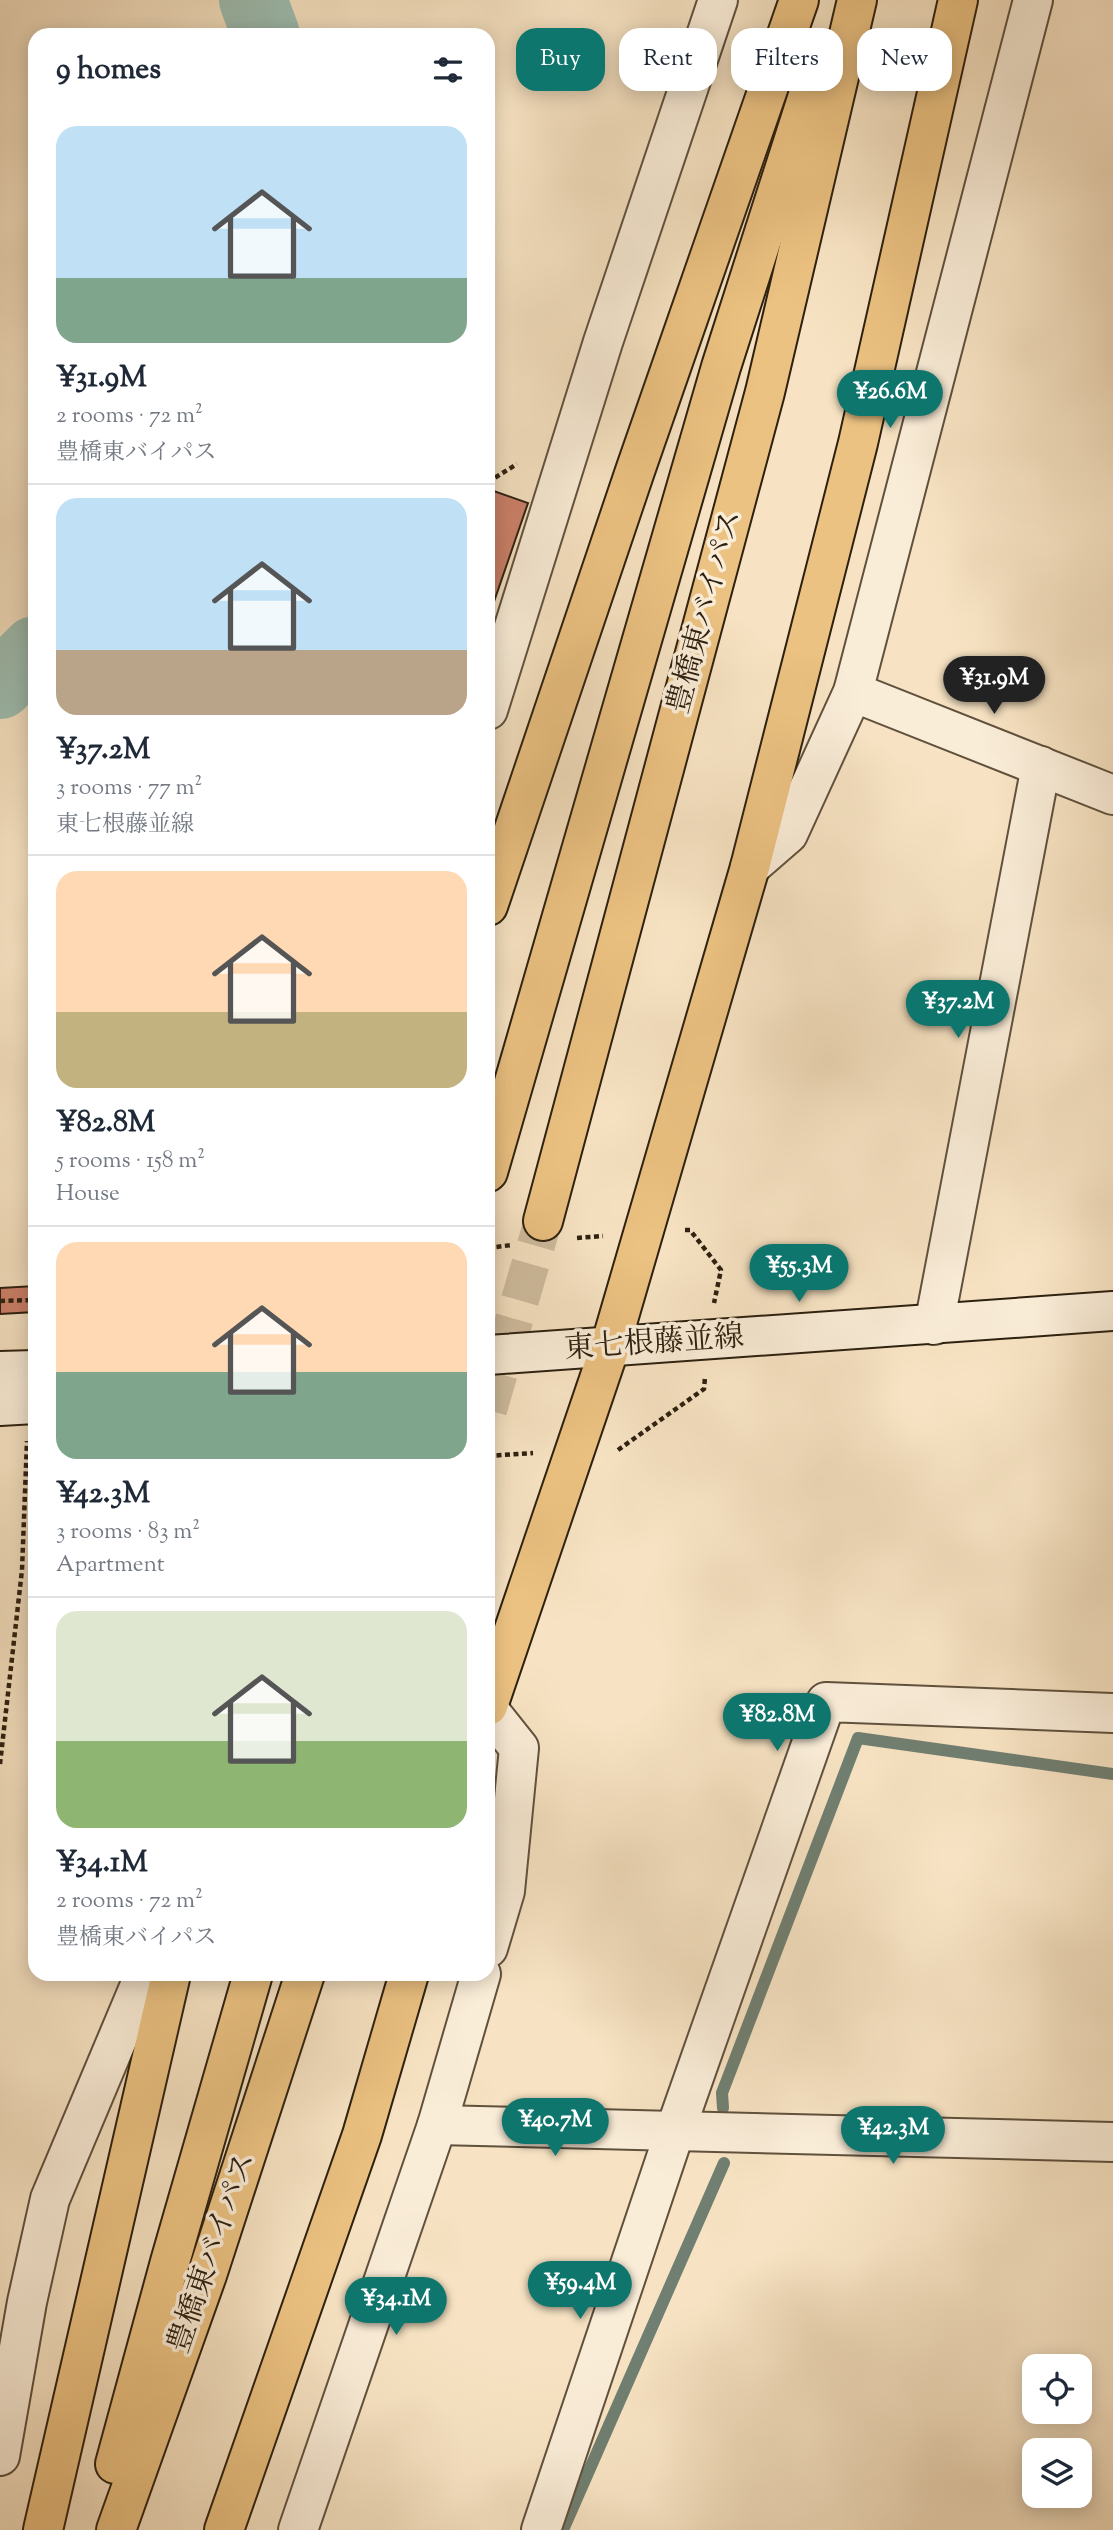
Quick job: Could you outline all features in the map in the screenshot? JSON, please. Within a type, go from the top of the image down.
[{"type":"highway","points":[[495,885],[630,484],[799,0]]},
{"type":"highway","name":"豊橋東バイパス","points":[[495,1148],[718,381],[838,0]]},
{"type":"highway","name":"豊橋東バイパス","points":[[543,1221],[765,391],[857,0]]},
{"type":"highway","points":[[495,1686],[610,1347],[750,867],[858,443],[958,0]]},
{"type":"highway","points":[[43,2530],[169,1981]]},
{"type":"highway","name":"豊橋東バイパス","points":[[97,2530],[251,1981]]},
{"type":"highway","name":"豊橋東バイパス","points":[[116,2530],[206,2274],[303,1981]]},
{"type":"highway","points":[[224,2530],[362,2135],[407,1981]]},
{"type":"street","points":[[495,688],[603,342],[718,0]]},
{"type":"street","points":[[750,867],[788,834],[853,692],[1033,0]]},
{"type":"street","points":[[853,692],[1113,795]]},
{"type":"street","points":[[934,1325],[1041,766]]},
{"type":"street","name":"東七根藤並線","points":[[495,1354],[1113,1311]]},
{"type":"street","points":[[0,1371],[28,1370]]},
{"type":"street","points":[[0,1406],[28,1419]]},
{"type":"street","points":[[541,2530],[675,2131],[826,1702],[1113,1713]]},
{"type":"street","points":[[495,1716],[519,1748],[505,1891],[495,1925]]},
{"type":"street","points":[[0,2456],[13,2302],[50,2199],[143,1981]]},
{"type":"street","points":[[298,2530],[438,2125],[479,1981]]},
{"type":"street","points":[[438,2125],[1113,2142]]},
{"type":"path","points":[[495,478],[517,464]]},
{"type":"path","points":[[0,1301],[28,1300]]},
{"type":"path","points":[[0,1764],[22,1570],[28,1470]]},
{"type":"building","points":[[495,491],[528,503],[495,599]]},
{"type":"building","points":[[28,1286],[28,1312],[0,1314],[0,1288]]},
{"type":"waterway","points":[[253,0],[263,28]]},
{"type":"waterway","points":[[0,685],[28,657]]},
{"type":"waterway","points":[[723,2108],[722,2093],[858,1738],[1113,1774]]},
{"type":"waterway","points":[[563,2530],[724,2163]]},
{"type":"tunnel","points":[[495,1386],[543,1221]]}]
